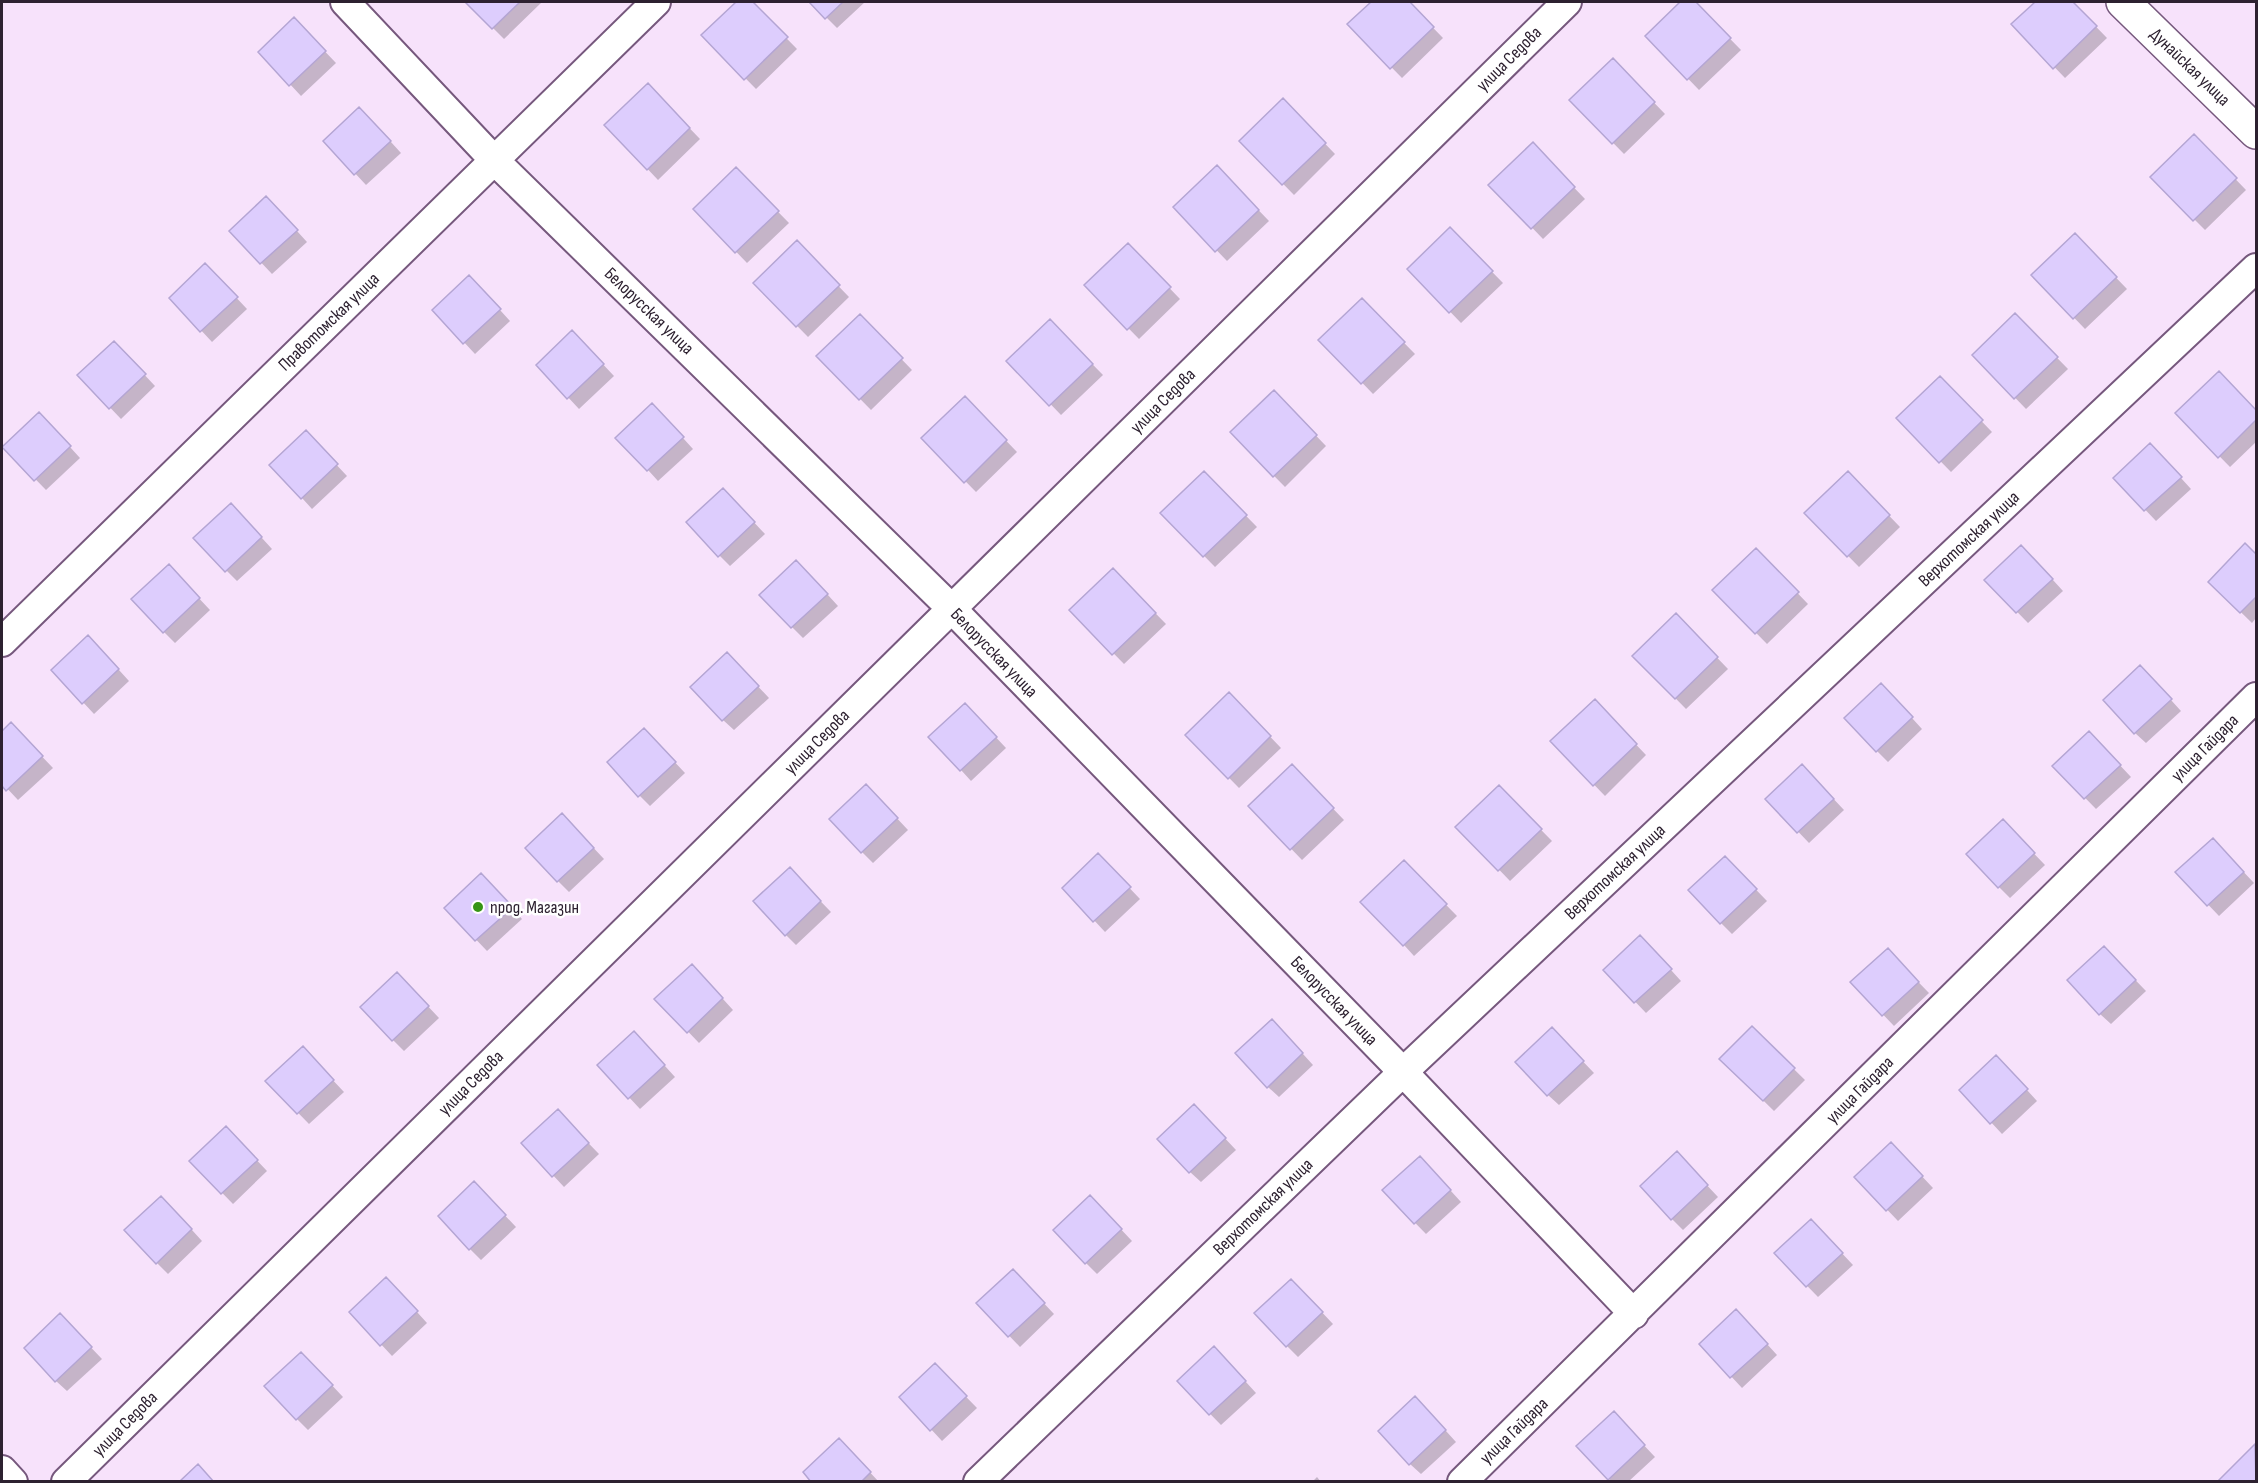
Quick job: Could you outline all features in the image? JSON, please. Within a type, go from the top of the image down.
[{"type":"street","name":"Белорусская улица","points":[[345,2],[494,160],[952,609],[1403,1071],[1634,1314]]},
{"type":"street","name":"Правотомская улица","points":[[2,642],[656,2]]},
{"type":"street","name":"улица Седова","points":[[66,1482],[1567,2]]},
{"type":"street","name":"Дунайская улица","points":[[2123,2],[2256,132]]},
{"type":"street","name":"Верхотомская улица","points":[[978,1482],[1403,1071],[2256,268]]},
{"type":"street","name":"улица Гайдара","points":[[1462,1482],[2256,697]]},
{"type":"street","points":[[2,1470],[13,1482]]},
{"type":"building","points":[[465,2],[520,2],[492,29]]},
{"type":"building","points":[[736,2],[753,2],[788,37],[744,80],[701,35]]},
{"type":"building","points":[[809,2],[843,2],[825,19]]},
{"type":"building","points":[[1371,2],[1410,2],[1434,27],[1390,69],[1347,24]]},
{"type":"building","points":[[1680,2],[1696,2],[1731,38],[1687,80],[1645,36]]},
{"type":"building","points":[[2035,2],[2073,2],[2097,26],[2053,69],[2011,24]]},
{"type":"building","points":[[294,17],[326,51],[289,86],[258,52]]},
{"type":"building","points":[[1613,58],[1655,102],[1612,144],[1569,100]]},
{"type":"building","points":[[648,83],[690,128],[647,170],[604,125]]},
{"type":"building","points":[[1283,98],[1326,143],[1282,185],[1239,141]]},
{"type":"building","points":[[359,107],[391,141],[354,175],[323,141]]},
{"type":"building","points":[[2194,134],[2237,178],[2193,221],[2150,177]]},
{"type":"building","points":[[1533,142],[1575,187],[1531,229],[1488,185]]},
{"type":"building","points":[[1217,165],[1259,210],[1215,252],[1173,207]]},
{"type":"building","points":[[736,167],[779,211],[735,253],[693,209]]},
{"type":"building","points":[[266,196],[298,230],[260,264],[229,231]]},
{"type":"building","points":[[1450,227],[1493,271],[1449,313],[1407,269]]},
{"type":"building","points":[[2075,233],[2117,277],[2073,319],[2031,275]]},
{"type":"building","points":[[797,240],[840,285],[796,327],[753,283]]},
{"type":"building","points":[[1128,243],[1171,287],[1127,330],[1084,285]]},
{"type":"building","points":[[205,263],[238,297],[200,332],[169,298]]},
{"type":"building","points":[[469,275],[501,309],[463,344],[432,310]]},
{"type":"building","points":[[1362,298],[1405,342],[1361,384],[1318,340]]},
{"type":"building","points":[[2015,313],[2058,357],[2014,399],[1972,355]]},
{"type":"building","points":[[860,314],[903,358],[859,400],[816,356]]},
{"type":"building","points":[[1050,319],[1093,364],[1049,406],[1006,361]]},
{"type":"building","points":[[572,330],[604,364],[567,399],[536,365]]},
{"type":"building","points":[[114,341],[146,374],[109,409],[77,375]]},
{"type":"building","points":[[2219,371],[2256,410],[2256,420],[2218,458],[2175,413]]},
{"type":"building","points":[[1940,376],[1983,420],[1939,463],[1896,418]]},
{"type":"building","points":[[1274,390],[1317,435],[1273,477],[1230,432]]},
{"type":"building","points":[[965,396],[1007,440],[964,483],[921,438]]},
{"type":"building","points":[[652,403],[684,437],[647,471],[615,438]]},
{"type":"building","points":[[39,412],[71,446],[34,481],[2,447]]},
{"type":"building","points":[[306,430],[338,464],[301,499],[269,465]]},
{"type":"building","points":[[2150,443],[2182,477],[2144,511],[2113,478]]},
{"type":"building","points":[[1204,471],[1247,515],[1203,557],[1160,513]]},
{"type":"building","points":[[1848,471],[1890,515],[1847,557],[1804,513]]},
{"type":"building","points":[[723,488],[755,522],[718,557],[686,522]]},
{"type":"building","points":[[231,503],[262,537],[225,572],[193,538]]},
{"type":"building","points":[[2245,543],[2256,554],[2256,597],[2240,613],[2208,582]]},
{"type":"building","points":[[2021,545],[2053,579],[2016,613],[1984,580]]},
{"type":"building","points":[[1756,548],[1799,592],[1755,634],[1712,590]]},
{"type":"building","points":[[796,560],[828,594],[791,628],[759,595]]},
{"type":"building","points":[[169,564],[200,598],[163,633],[131,599]]},
{"type":"building","points":[[1113,568],[1156,613],[1112,655],[1069,610]]},
{"type":"building","points":[[1676,613],[1718,657],[1675,699],[1632,656]]},
{"type":"building","points":[[88,635],[119,669],[82,704],[51,670]]},
{"type":"building","points":[[727,652],[759,686],[722,721],[690,687]]},
{"type":"building","points":[[2140,665],[2172,699],[2134,734],[2103,700]]},
{"type":"building","points":[[1881,683],[1913,717],[1876,752],[1844,718]]},
{"type":"building","points":[[1229,692],[1271,736],[1228,779],[1185,735]]},
{"type":"building","points":[[1595,699],[1637,744],[1593,786],[1550,741]]},
{"type":"building","points":[[965,703],[997,737],[960,771],[928,737]]},
{"type":"building","points":[[11,722],[43,756],[6,791],[2,786],[2,731]]},
{"type":"building","points":[[644,728],[676,762],[638,797],[607,762]]},
{"type":"building","points":[[2089,731],[2121,765],[2084,799],[2052,766]]},
{"type":"building","points":[[1292,764],[1334,808],[1290,850],[1248,806]]},
{"type":"building","points":[[1802,764],[1834,799],[1797,833],[1765,799]]},
{"type":"building","points":[[866,784],[898,818],[861,853],[829,819]]},
{"type":"building","points":[[1499,785],[1542,829],[1498,871],[1455,827]]},
{"type":"building","points":[[562,813],[594,848],[557,882],[525,848]]},
{"type":"building","points":[[2003,819],[2035,853],[1998,888],[1966,854]]},
{"type":"building","points":[[2213,838],[2244,872],[2207,906],[2175,872]]},
{"type":"building","points":[[1098,853],[1131,887],[1093,922],[1062,888]]},
{"type":"building","points":[[1725,856],[1757,889],[1720,924],[1688,890]]},
{"type":"building","points":[[1404,860],[1447,904],[1403,946],[1360,902]]},
{"type":"building","points":[[790,867],[821,901],[785,936],[753,901]]},
{"type":"building","name":"прод. Магазин","points":[[481,873],[513,907],[475,941],[444,908]]},
{"type":"building","points":[[1640,935],[1672,969],[1634,1003],[1603,970]]},
{"type":"building","points":[[2104,946],[2136,980],[2099,1015],[2067,980]]},
{"type":"building","points":[[1888,948],[1919,982],[1882,1016],[1850,982]]},
{"type":"building","points":[[692,964],[723,998],[687,1033],[654,999]]},
{"type":"building","points":[[397,972],[429,1006],[392,1041],[360,1007]]},
{"type":"building","points":[[1272,1019],[1303,1053],[1267,1088],[1235,1053]]},
{"type":"building","points":[[1752,1026],[1795,1068],[1763,1101],[1719,1059]]},
{"type":"building","points":[[1552,1027],[1584,1061],[1547,1096],[1515,1062]]},
{"type":"building","points":[[634,1031],[665,1065],[628,1099],[597,1065]]},
{"type":"building","points":[[303,1046],[334,1080],[297,1114],[265,1081]]},
{"type":"building","points":[[1996,1055],[2028,1089],[1990,1124],[1959,1090]]},
{"type":"building","points":[[1194,1104],[1226,1138],[1189,1173],[1157,1139]]},
{"type":"building","points":[[558,1109],[589,1143],[552,1177],[521,1143]]},
{"type":"building","points":[[226,1126],[258,1160],[221,1194],[189,1161]]},
{"type":"building","points":[[1891,1142],[1923,1176],[1886,1211],[1854,1177]]},
{"type":"building","points":[[1677,1151],[1708,1185],[1671,1220],[1640,1186]]},
{"type":"building","points":[[1420,1156],[1451,1190],[1414,1224],[1382,1190]]},
{"type":"building","points":[[474,1181],[506,1215],[469,1250],[438,1216]]},
{"type":"building","points":[[1090,1195],[1122,1229],[1085,1264],[1053,1230]]},
{"type":"building","points":[[161,1196],[192,1229],[156,1264],[124,1230]]},
{"type":"building","points":[[1811,1219],[1843,1253],[1806,1287],[1774,1253]]},
{"type":"building","points":[[1013,1269],[1045,1303],[1008,1337],[976,1303]]},
{"type":"building","points":[[386,1277],[418,1311],[380,1346],[349,1312]]},
{"type":"building","points":[[1291,1279],[1323,1312],[1286,1347],[1254,1313]]},
{"type":"building","points":[[1736,1309],[1768,1344],[1730,1378],[1699,1344]]},
{"type":"building","points":[[60,1313],[92,1347],[55,1382],[24,1348]]},
{"type":"building","points":[[1214,1346],[1246,1381],[1209,1415],[1177,1381]]},
{"type":"building","points":[[301,1352],[333,1385],[296,1420],[264,1386]]},
{"type":"building","points":[[935,1363],[967,1396],[930,1431],[899,1397]]},
{"type":"building","points":[[1415,1396],[1446,1430],[1409,1465],[1378,1431]]},
{"type":"building","points":[[1614,1411],[1645,1445],[1608,1480],[1576,1446]]},
{"type":"building","points":[[839,1438],[871,1472],[861,1482],[811,1482],[803,1472]]},
{"type":"building","points":[[2255,1444],[2256,1482],[2217,1482]]},
{"type":"building","points":[[198,1464],[214,1482],[179,1482]]},
{"type":"place","name":"прод. Магазин","points":[[478,907]]}]
